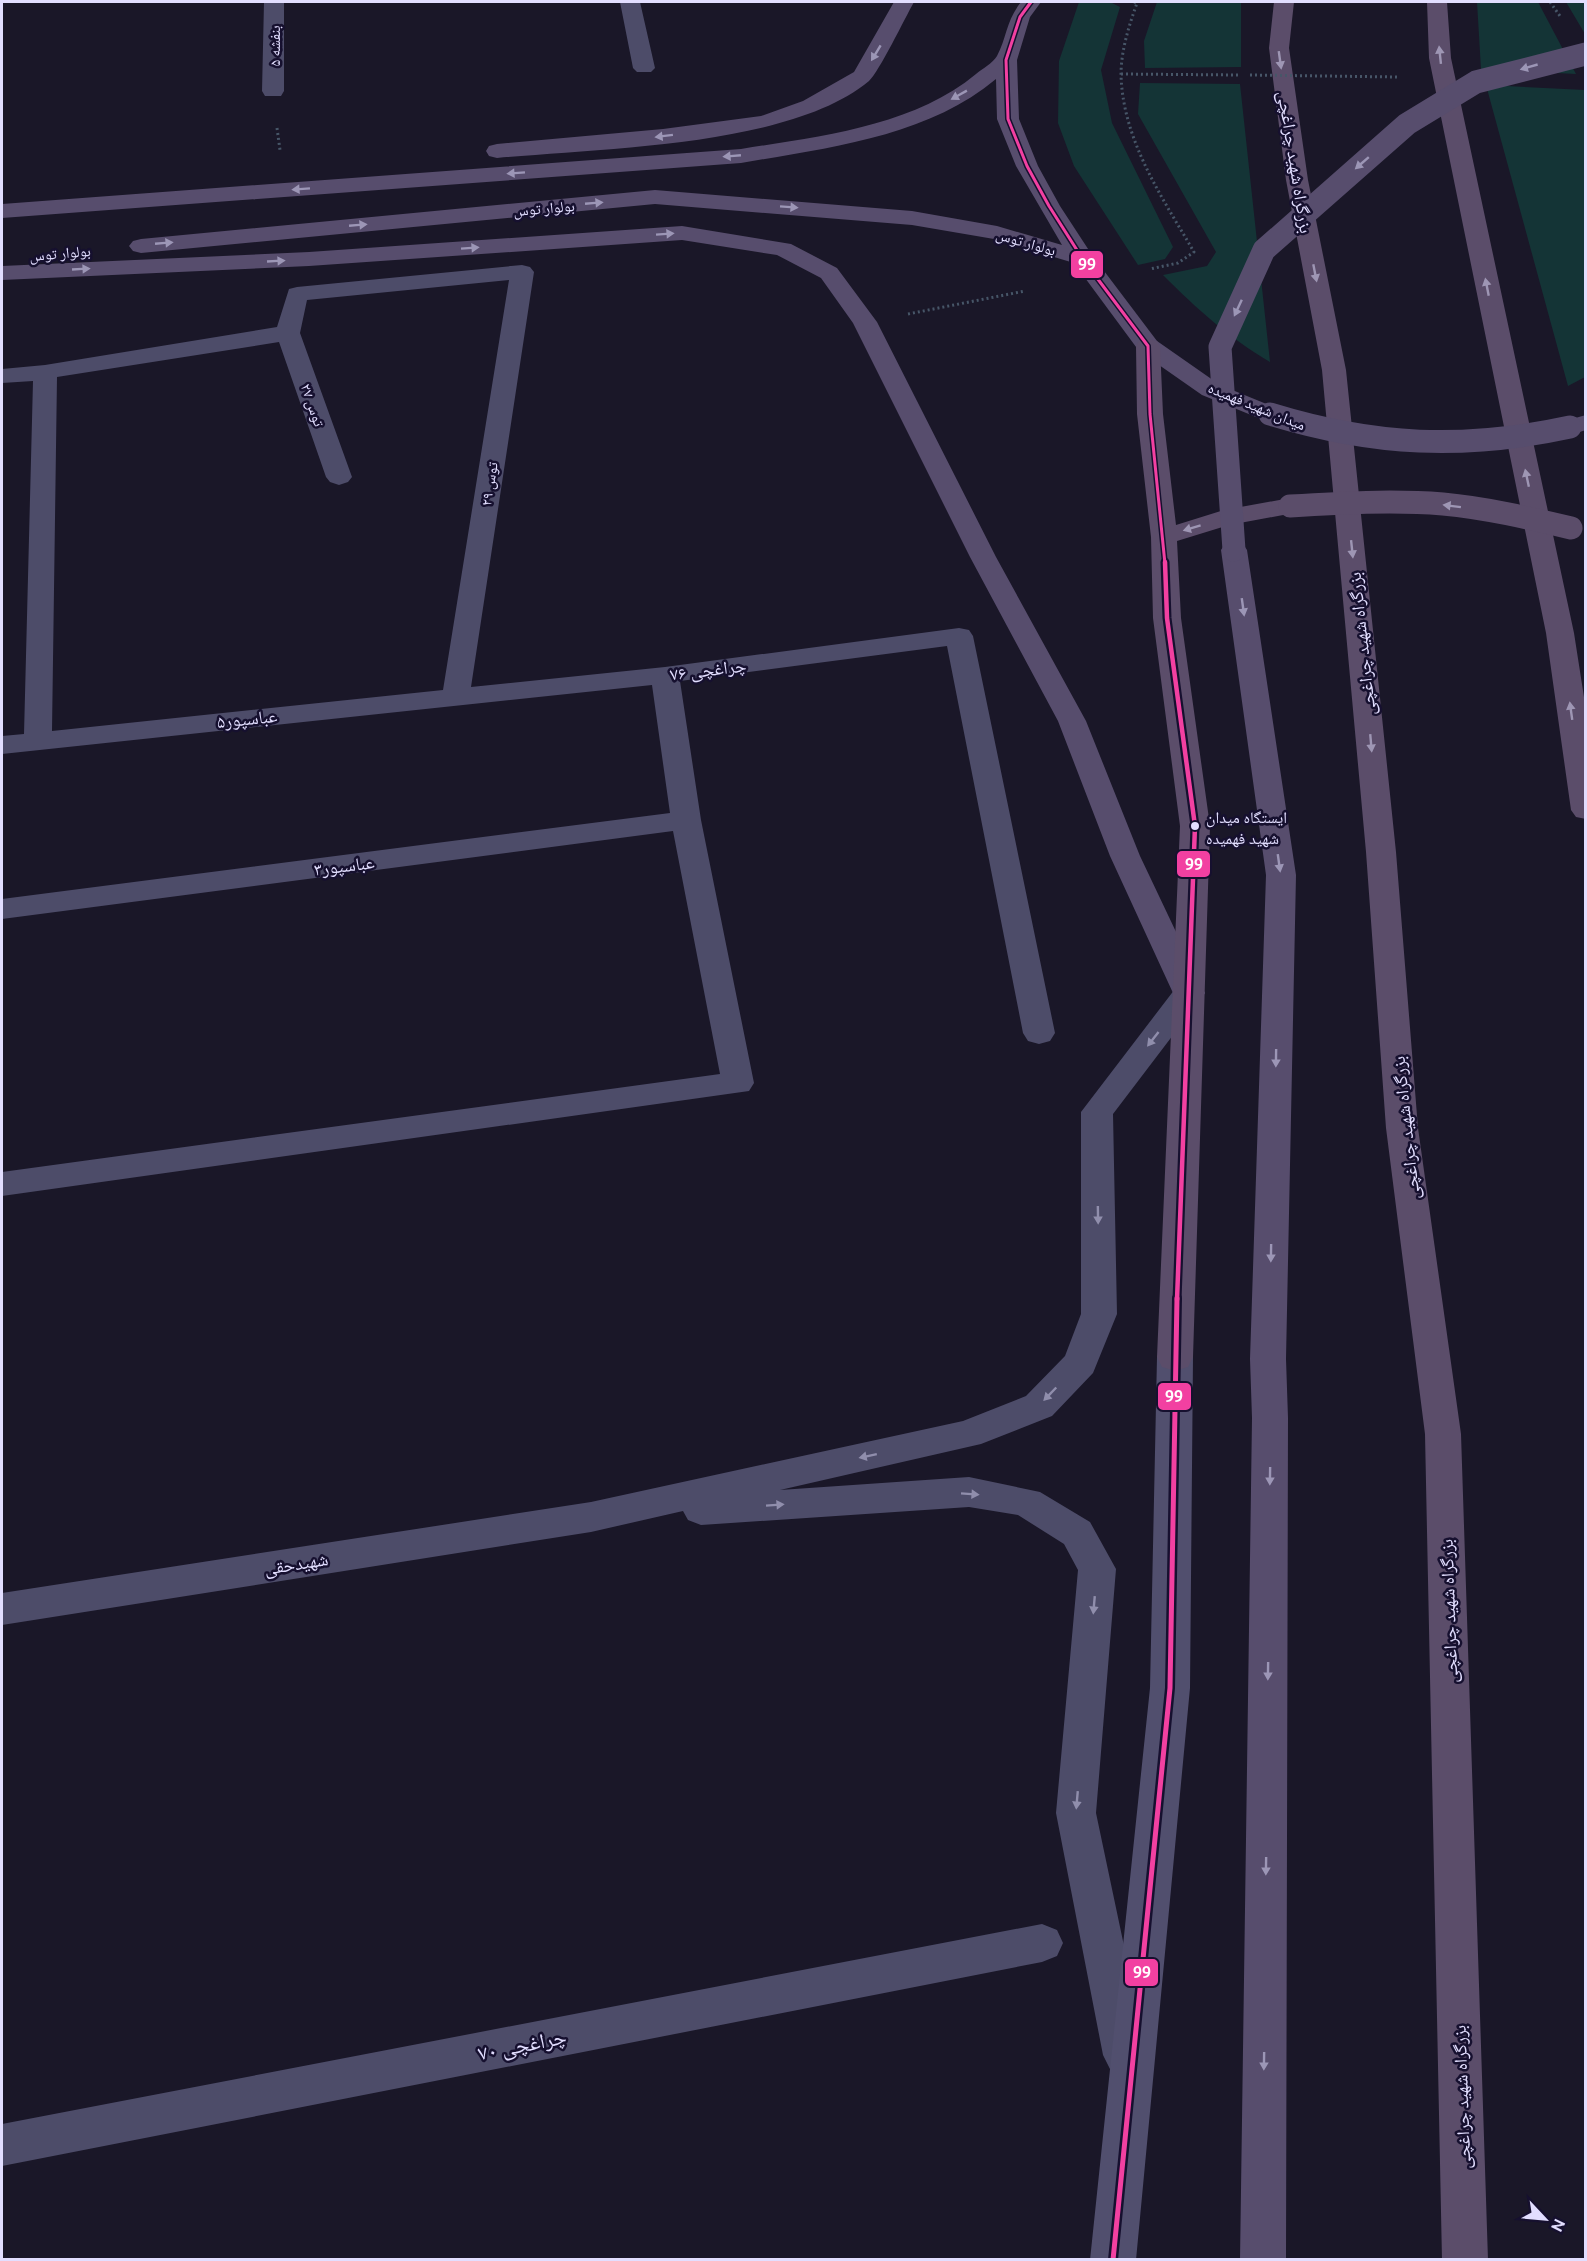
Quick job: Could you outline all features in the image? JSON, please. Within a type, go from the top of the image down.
[{"type":"highway","name":"بزرگراه شهید چراغچی","points":[[1284,2],[1279,48],[1297,180],[1334,370],[1381,852],[1402,1128],[1443,1434],[1465,2259]]},
{"type":"highway","points":[[1437,2],[1440,58],[1560,633],[1586,810]]},
{"type":"highway","points":[[1148,346],[1150,414],[1164,537],[1167,618],[1196,826],[1175,1357]]},
{"type":"highway","points":[[1164,537],[1224,518],[1290,506],[1358,501],[1429,503],[1501,512],[1578,531]]},
{"type":"main road","points":[[472,154],[663,136],[764,122],[801,109],[862,76],[904,2]]},
{"type":"main road","name":"میدان شهید فهمیده","points":[[1031,2],[1020,17],[1006,60],[1008,119],[1043,196],[1082,258],[1148,346],[1211,390],[1310,428],[1384,442],[1445,444],[1492,441],[1538,435],[1578,425]]},
{"type":"main road","points":[[1263,2259],[1270,1418],[1268,1359],[1281,875],[1234,549],[1220,347],[1264,250],[1407,124],[1476,82],[1586,54]]},
{"type":"main road","points":[[2,211],[741,156],[838,140],[902,121],[963,94],[1006,60]]},
{"type":"main road","points":[[2,202],[413,159]]},
{"type":"main road","name":"بولوار توس","points":[[2,259],[655,197],[912,218],[998,233],[1082,258]]},
{"type":"main road","points":[[2,273],[309,259],[682,233],[783,249],[829,273],[865,322],[983,557],[1072,721],[1125,856],[1189,993]]},
{"type":"main road","points":[[1113,2259],[1170,1688],[1175,1357]]},
{"type":"street","name":"بنفشه ۵","points":[[273,91],[274,2]]},
{"type":"street","points":[[630,2],[644,68]]},
{"type":"street","name":"توس ۲۹","points":[[288,333],[297,294],[522,272],[456,696]]},
{"type":"street","points":[[2,376],[45,372],[288,333]]},
{"type":"street","name":"توس ۲۷","points":[[288,333],[339,477]]},
{"type":"street","points":[[38,740],[45,372]]},
{"type":"street","name":"چراغچی ۷۶","points":[[456,696],[665,675],[959,636],[1039,1032]]},
{"type":"street","points":[[2,1184],[738,1083],[686,820],[665,675]]},
{"type":"street","name":"عباسپور۵","points":[[2,745],[456,696]]},
{"type":"street","name":"عباسپور۳","points":[[2,909],[686,820]]},
{"type":"street","points":[[591,1517],[968,1434],[1039,1406],[1080,1363],[1099,1314],[1097,1112],[1189,993]]},
{"type":"street","points":[[591,1517],[969,1492],[1027,1502],[1077,1533],[1097,1569],[1076,1813],[1131,2085]]},
{"type":"street","name":"شهیدحقی","points":[[2,1609],[591,1517]]},
{"type":"street","name":"چراغچی ۷۰","points":[[2,2145],[1042,1943]]},
{"type":"path","points":[[1134,2],[1137,3],[1126,30],[1121,74],[1122,109],[1132,139],[1194,252],[1178,263],[1150,269]]},
{"type":"path","points":[[1121,74],[1400,77]]},
{"type":"path","points":[[865,322],[1025,291]]},
{"type":"green space","points":[[1079,2],[1110,2],[1120,7],[1101,70],[1112,123],[1173,247],[1165,259],[1138,265],[1074,166],[1058,123],[1059,61]]},
{"type":"green space","points":[[1157,2],[1241,2],[1241,67],[1145,68],[1144,41]]},
{"type":"green space","points":[[1477,2],[1538,2],[1576,74],[1481,69]]},
{"type":"green space","points":[[1566,2],[1585,2],[1585,34]]},
{"type":"green space","points":[[1140,83],[1240,84],[1270,362],[1240,343],[1214,322],[1163,275],[1207,266],[1216,252],[1138,114]]},
{"type":"green space","points":[[1486,85],[1585,90],[1585,377],[1568,386]]},
{"type":"transit line","name":"99","points":[[1031,2],[1020,17],[1006,60],[1008,119],[1027,166],[1049,206],[1082,258],[1148,346],[1150,414],[1164,537],[1167,618],[1195,826],[1175,1357],[1170,1688],[1113,2260]]},
{"type":"place","name":"ایستگاه میدان شهید فهمیده","points":[[1195,826]]}]
